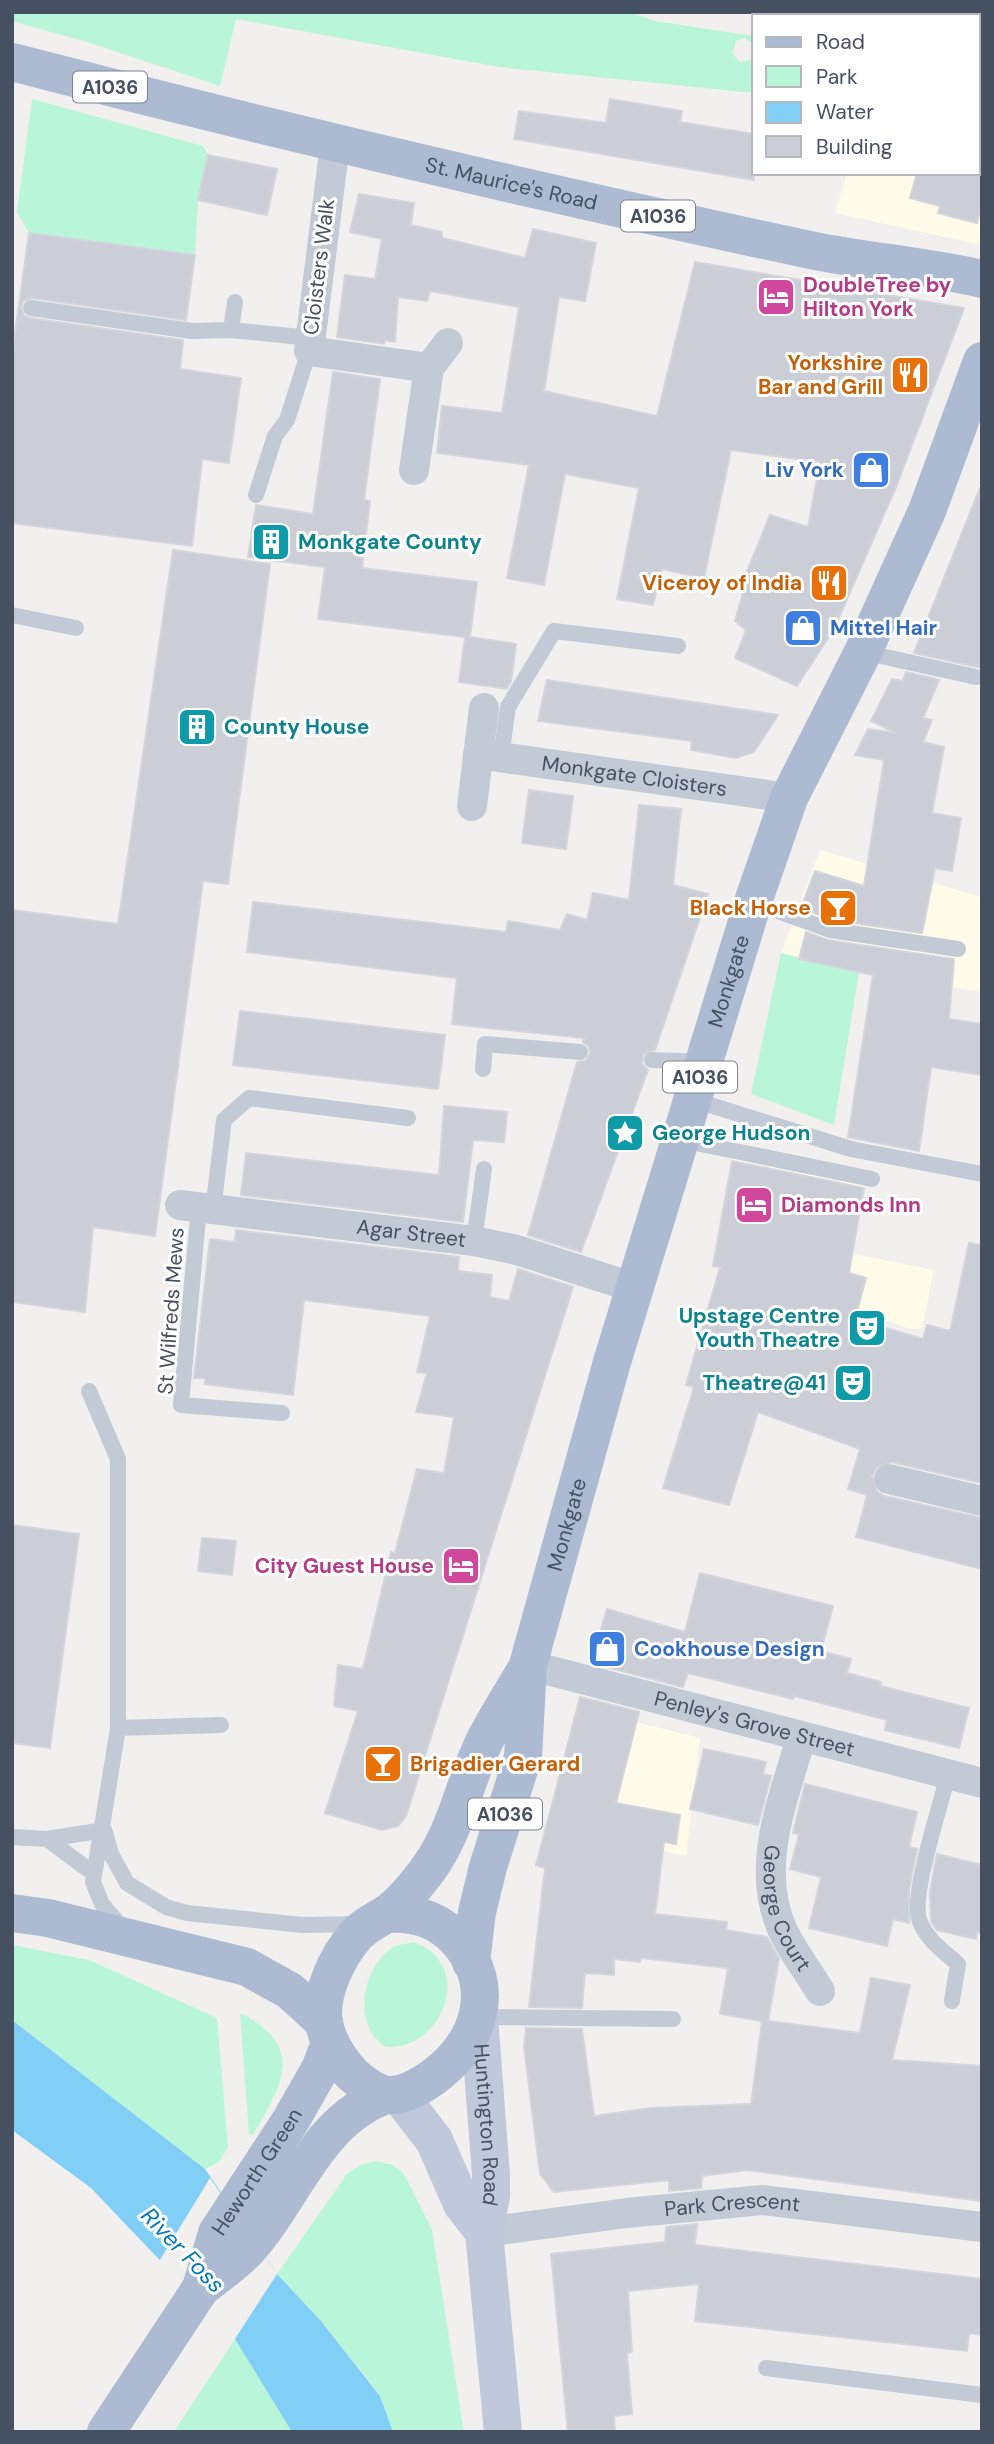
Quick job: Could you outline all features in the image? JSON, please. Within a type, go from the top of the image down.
[{"type":"main road","name":"St. Maurice's Road","points":[[12,62],[335,144],[819,251],[918,265],[982,279]]},
{"type":"main road","name":"Monkgate","points":[[528,1665],[635,1288],[753,901],[789,798],[863,652],[927,511],[982,361]]},
{"type":"main road","name":"A1036","points":[[327,2033],[329,1984],[343,1954],[420,1879],[442,1849],[454,1825],[483,1743],[528,1665]]},
{"type":"main road","name":"A1036","points":[[471,1962],[477,1912],[488,1867],[523,1756],[528,1665]]},
{"type":"main road","points":[[12,1913],[134,1939],[247,1968],[289,1991],[327,2033],[346,2067],[361,2082],[392,2095]]},
{"type":"main road","name":"A1036","points":[[378,1918],[418,1915],[450,1931],[471,1962],[478,1984],[479,2017],[468,2041],[440,2073],[423,2084],[392,2095]]},
{"type":"main road","name":"Heworth Green","points":[[201,2288],[217,2233],[291,2120],[320,2069],[327,2033]]},
{"type":"main road","name":"Heworth Green","points":[[201,2288],[248,2250],[331,2132],[355,2110],[392,2095]]},
{"type":"main road","name":"A1036","points":[[106,2432],[201,2288]]},
{"type":"street","name":"Cloisters Walk","points":[[335,144],[309,345],[429,368]]},
{"type":"street","points":[[414,470],[429,368],[448,343]]},
{"type":"street","points":[[472,806],[489,755],[484,708]]},
{"type":"street","name":"Monkgate Cloisters","points":[[489,755],[789,798]]},
{"type":"street","name":"Agar Street","points":[[198,1207],[474,1241],[517,1250],[635,1288]]},
{"type":"street","points":[[889,1479],[982,1501]]},
{"type":"street","name":"Penley's Grove Street","points":[[528,1665],[982,1783]]},
{"type":"street","name":"George Court","points":[[801,1738],[773,1838],[769,1883],[784,1932],[821,1990]]},
{"type":"street","name":"Huntington Road","points":[[479,2017],[491,2175],[491,2196],[484,2232],[503,2432]]},
{"type":"street","name":"Huntington Road","points":[[392,2095],[434,2140],[462,2204],[484,2232]]},
{"type":"street","name":"Park Crescent","points":[[484,2232],[754,2200],[982,2227]]},
{"type":"lane","points":[[231,330],[235,302]]},
{"type":"lane","points":[[32,308],[192,331],[231,330],[309,345],[287,420],[275,436],[256,495]]},
{"type":"lane","points":[[12,615],[76,628]]},
{"type":"lane","points":[[489,755],[508,707],[554,631],[678,646]]},
{"type":"lane","points":[[863,652],[976,677]]},
{"type":"lane","points":[[753,901],[830,930],[958,949]]},
{"type":"lane","points":[[483,1069],[485,1044],[580,1052]]},
{"type":"lane","points":[[652,1060],[704,1062]]},
{"type":"lane","points":[[198,1207],[224,1120],[249,1098],[408,1118]]},
{"type":"lane","points":[[694,1100],[850,1149],[982,1174]]},
{"type":"lane","points":[[681,1140],[872,1179]]},
{"type":"lane","points":[[474,1241],[484,1169]]},
{"type":"lane","name":"St Wilfreds Mews","points":[[198,1207],[181,1405],[282,1413]]},
{"type":"lane","points":[[89,1391],[118,1460],[118,1728],[104,1830],[93,1872],[94,1891],[102,1904],[134,1939]]},
{"type":"lane","points":[[118,1728],[221,1725]]},
{"type":"lane","points":[[948,1775],[919,1890],[918,1918],[932,1941],[958,1964],[952,2001]]},
{"type":"lane","points":[[104,1830],[111,1854],[127,1883],[166,1907],[187,1913],[303,1925],[378,1918]]},
{"type":"lane","points":[[12,1837],[47,1839],[104,1830]]},
{"type":"lane","points":[[47,1839],[93,1872]]},
{"type":"lane","points":[[479,2017],[673,2019]]},
{"type":"lane","points":[[765,2368],[982,2395]]},
{"type":"shaded area","points":[[982,77],[982,245],[835,213],[846,175],[980,175]]},
{"type":"shaded area","points":[[820,850],[982,897],[982,992],[872,975],[781,953]]},
{"type":"shaded area","points":[[733,1159],[865,1183],[854,1254],[934,1270],[922,1329],[909,1329],[816,1293],[713,1266]]},
{"type":"shaded area","points":[[576,1707],[700,1738],[686,1856],[545,1824]]},
{"type":"green space","points":[[12,12],[629,12],[655,21],[752,36],[752,43],[744,38],[736,41],[732,53],[740,62],[752,59],[752,93],[499,67],[236,19],[220,86],[87,42],[12,21]]},
{"type":"green space","points":[[762,12],[891,12],[891,14]]},
{"type":"green space","points":[[32,99],[203,146],[208,155],[198,200],[195,255],[29,233],[17,212]]},
{"type":"green space","points":[[781,953],[859,972],[834,1125],[751,1094]]},
{"type":"green space","points":[[413,1942],[432,1953],[444,1968],[447,1985],[445,2004],[437,2021],[424,2035],[406,2044],[386,2047],[375,2038],[368,2026],[365,1998],[368,1983],[381,1957],[394,1947]]},
{"type":"green space","points":[[12,1945],[89,1960],[217,2018],[228,2147],[219,2162],[205,2169],[12,2020]]},
{"type":"green space","points":[[240,2013],[261,2026],[275,2040],[281,2054],[279,2084],[253,2135],[249,2134]]},
{"type":"green space","points":[[376,2161],[393,2165],[404,2174],[432,2230],[464,2432],[393,2432],[380,2395],[320,2320],[277,2274],[347,2174],[361,2165]]},
{"type":"green space","points":[[235,2339],[292,2432],[174,2432]]},
{"type":"water","name":"River Foss","points":[[12,2020],[205,2169],[277,2274],[320,2320],[380,2396],[393,2432],[292,2432],[235,2339],[91,2188],[12,2130]]},
{"type":"pier","points":[[210,2178],[277,2274],[233,2342],[158,2263]]},
{"type":"building","points":[[610,99],[682,111],[680,122],[752,134],[754,180],[514,139],[519,111],[606,123]]},
{"type":"building","points":[[208,155],[277,169],[267,215],[198,200]]},
{"type":"building","points":[[982,173],[982,205],[977,223],[938,213],[940,206],[910,198],[916,175]]},
{"type":"building","points":[[359,194],[414,203],[411,225],[442,232],[442,238],[525,258],[533,229],[596,243],[585,301],[559,297],[544,391],[657,416],[695,262],[964,308],[896,487],[834,629],[797,686],[735,658],[746,630],[735,621],[745,586],[741,586],[770,515],[808,527],[820,462],[731,450],[704,578],[662,569],[653,605],[617,599],[639,488],[565,474],[544,585],[507,578],[529,465],[437,453],[442,406],[502,413],[519,307],[430,291],[427,301],[398,297],[395,342],[385,340],[384,344],[337,337],[345,275],[375,279],[382,239],[350,232]]},
{"type":"building","points":[[29,233],[195,255],[186,320],[32,298],[23,301],[21,307],[24,316],[30,318],[183,340],[180,369],[241,378],[229,463],[202,459],[192,546],[12,523],[12,355]]},
{"type":"building","points":[[333,372],[380,379],[364,500],[370,501],[362,568],[477,582],[470,637],[516,644],[511,681],[507,689],[459,682],[465,637],[318,619],[325,567],[248,557],[256,505],[313,514]]},
{"type":"building","points":[[982,488],[982,668],[914,653]]},
{"type":"building","points":[[173,550],[270,564],[228,884],[203,881],[155,1236],[93,1227],[85,1312],[12,1302],[12,910],[118,924]]},
{"type":"building","points":[[906,672],[939,680],[923,718],[932,720],[923,742],[944,747],[932,813],[961,818],[952,871],[935,868],[922,933],[833,920],[801,908],[815,871],[864,886],[884,760],[855,755],[868,729],[896,733],[871,721],[892,679],[903,681]]},
{"type":"building","points":[[547,680],[778,715],[754,752],[736,758],[691,750],[692,741],[538,721]]},
{"type":"building","points":[[529,790],[573,796],[566,849],[522,843]]},
{"type":"building","points":[[639,805],[681,809],[673,885],[708,894],[655,1050],[643,1055],[642,1064],[648,1070],[581,1252],[528,1235],[577,1062],[585,1061],[590,1054],[589,1047],[583,1042],[584,1038],[452,1024],[457,978],[247,952],[253,902],[506,932],[508,921],[560,930],[567,914],[587,920],[593,893],[629,900]]},
{"type":"building","points":[[806,932],[828,940],[954,959],[949,1019],[982,1024],[982,1075],[931,1067],[919,1151],[848,1137],[873,975],[799,959]]},
{"type":"building","points":[[240,1011],[445,1035],[438,1089],[233,1065]]},
{"type":"building","points":[[444,1106],[507,1112],[504,1142],[473,1140],[463,1222],[241,1195],[246,1153],[439,1175]]},
{"type":"building","points":[[732,1161],[864,1188],[849,1273],[866,1278],[855,1319],[923,1339],[927,1325],[950,1331],[969,1243],[982,1245],[982,1483],[892,1462],[877,1467],[872,1476],[877,1491],[884,1496],[982,1518],[982,1569],[856,1537],[867,1495],[848,1489],[860,1449],[758,1412],[729,1505],[663,1488],[694,1387],[686,1385],[720,1267],[713,1266]]},
{"type":"building","points":[[236,1230],[459,1257],[458,1271],[492,1275],[490,1297],[509,1301],[518,1269],[573,1287],[406,1816],[398,1826],[382,1830],[325,1813],[358,1711],[334,1706],[338,1665],[363,1669],[391,1552],[395,1553],[417,1469],[444,1473],[454,1417],[416,1412],[427,1373],[417,1372],[430,1316],[304,1300],[293,1395],[205,1384],[205,1378],[194,1378],[210,1239],[235,1242]]},
{"type":"building","points":[[12,1525],[79,1534],[50,1748],[12,1743]]},
{"type":"building","points":[[202,1538],[236,1541],[232,1575],[198,1571]]},
{"type":"building","points":[[700,1573],[833,1606],[821,1651],[851,1659],[847,1673],[881,1682],[880,1686],[969,1708],[959,1748],[885,1730],[887,1720],[794,1696],[793,1699],[688,1673],[683,1687],[591,1663],[607,1609],[685,1632]]},
{"type":"building","points":[[580,1697],[639,1712],[616,1803],[680,1815],[676,1844],[664,1842],[655,1914],[727,1922],[726,1930],[767,1937],[779,1959],[768,2021],[860,2033],[871,1978],[910,1985],[892,2060],[982,2066],[982,2201],[747,2170],[702,2176],[701,2188],[669,2191],[669,2180],[554,2192],[540,2174],[524,2047],[526,2028],[582,2029],[594,2116],[651,2108],[751,2104],[762,2021],[720,2014],[728,1968],[641,1958],[640,1962],[614,1959],[614,1975],[585,1973],[582,2008],[529,2007],[545,1868],[536,1865]]},
{"type":"building","points":[[704,1749],[766,1762],[763,1774],[771,1776],[758,1825],[690,1809]]},
{"type":"building","points":[[805,1784],[917,1812],[909,1847],[917,1849],[909,1889],[909,1923],[893,1919],[887,1946],[809,1928],[821,1877],[790,1869],[799,1834],[793,1833]]},
{"type":"building","points":[[937,1854],[982,1865],[982,1933],[977,1932],[976,1939],[937,1930],[931,1921],[930,1891]]},
{"type":"building","points":[[697,2224],[695,2245],[982,2279],[982,2335],[969,2333],[967,2351],[695,2321],[699,2284],[628,2291],[632,2352],[627,2353],[632,2414],[614,2416],[615,2432],[568,2432],[551,2254],[665,2242],[666,2227]]},
{"type":"place","name":"DoubleTree by Hilton York","points":[[776,297]]},
{"type":"place","name":"Yorkshire Bar and Grill","points":[[910,375]]},
{"type":"place","name":"Liv York","points":[[871,470]]},
{"type":"place","name":"Monkgate County","points":[[271,542]]},
{"type":"place","name":"Viceroy of India","points":[[829,583]]},
{"type":"place","name":"Mittel Hair","points":[[803,628]]},
{"type":"place","name":"County House","points":[[197,727]]},
{"type":"place","name":"Black Horse","points":[[838,908]]},
{"type":"place","name":"George Hudson","points":[[625,1133]]},
{"type":"place","name":"Diamonds Inn","points":[[754,1205]]},
{"type":"place","name":"Upstage Centre Youth Theatre","points":[[867,1328]]},
{"type":"place","name":"Theatre@41","points":[[853,1383]]},
{"type":"place","name":"City Guest House","points":[[461,1566]]},
{"type":"place","name":"Cookhouse Design","points":[[607,1649]]},
{"type":"place","name":"Brigadier Gerard","points":[[383,1764]]}]
